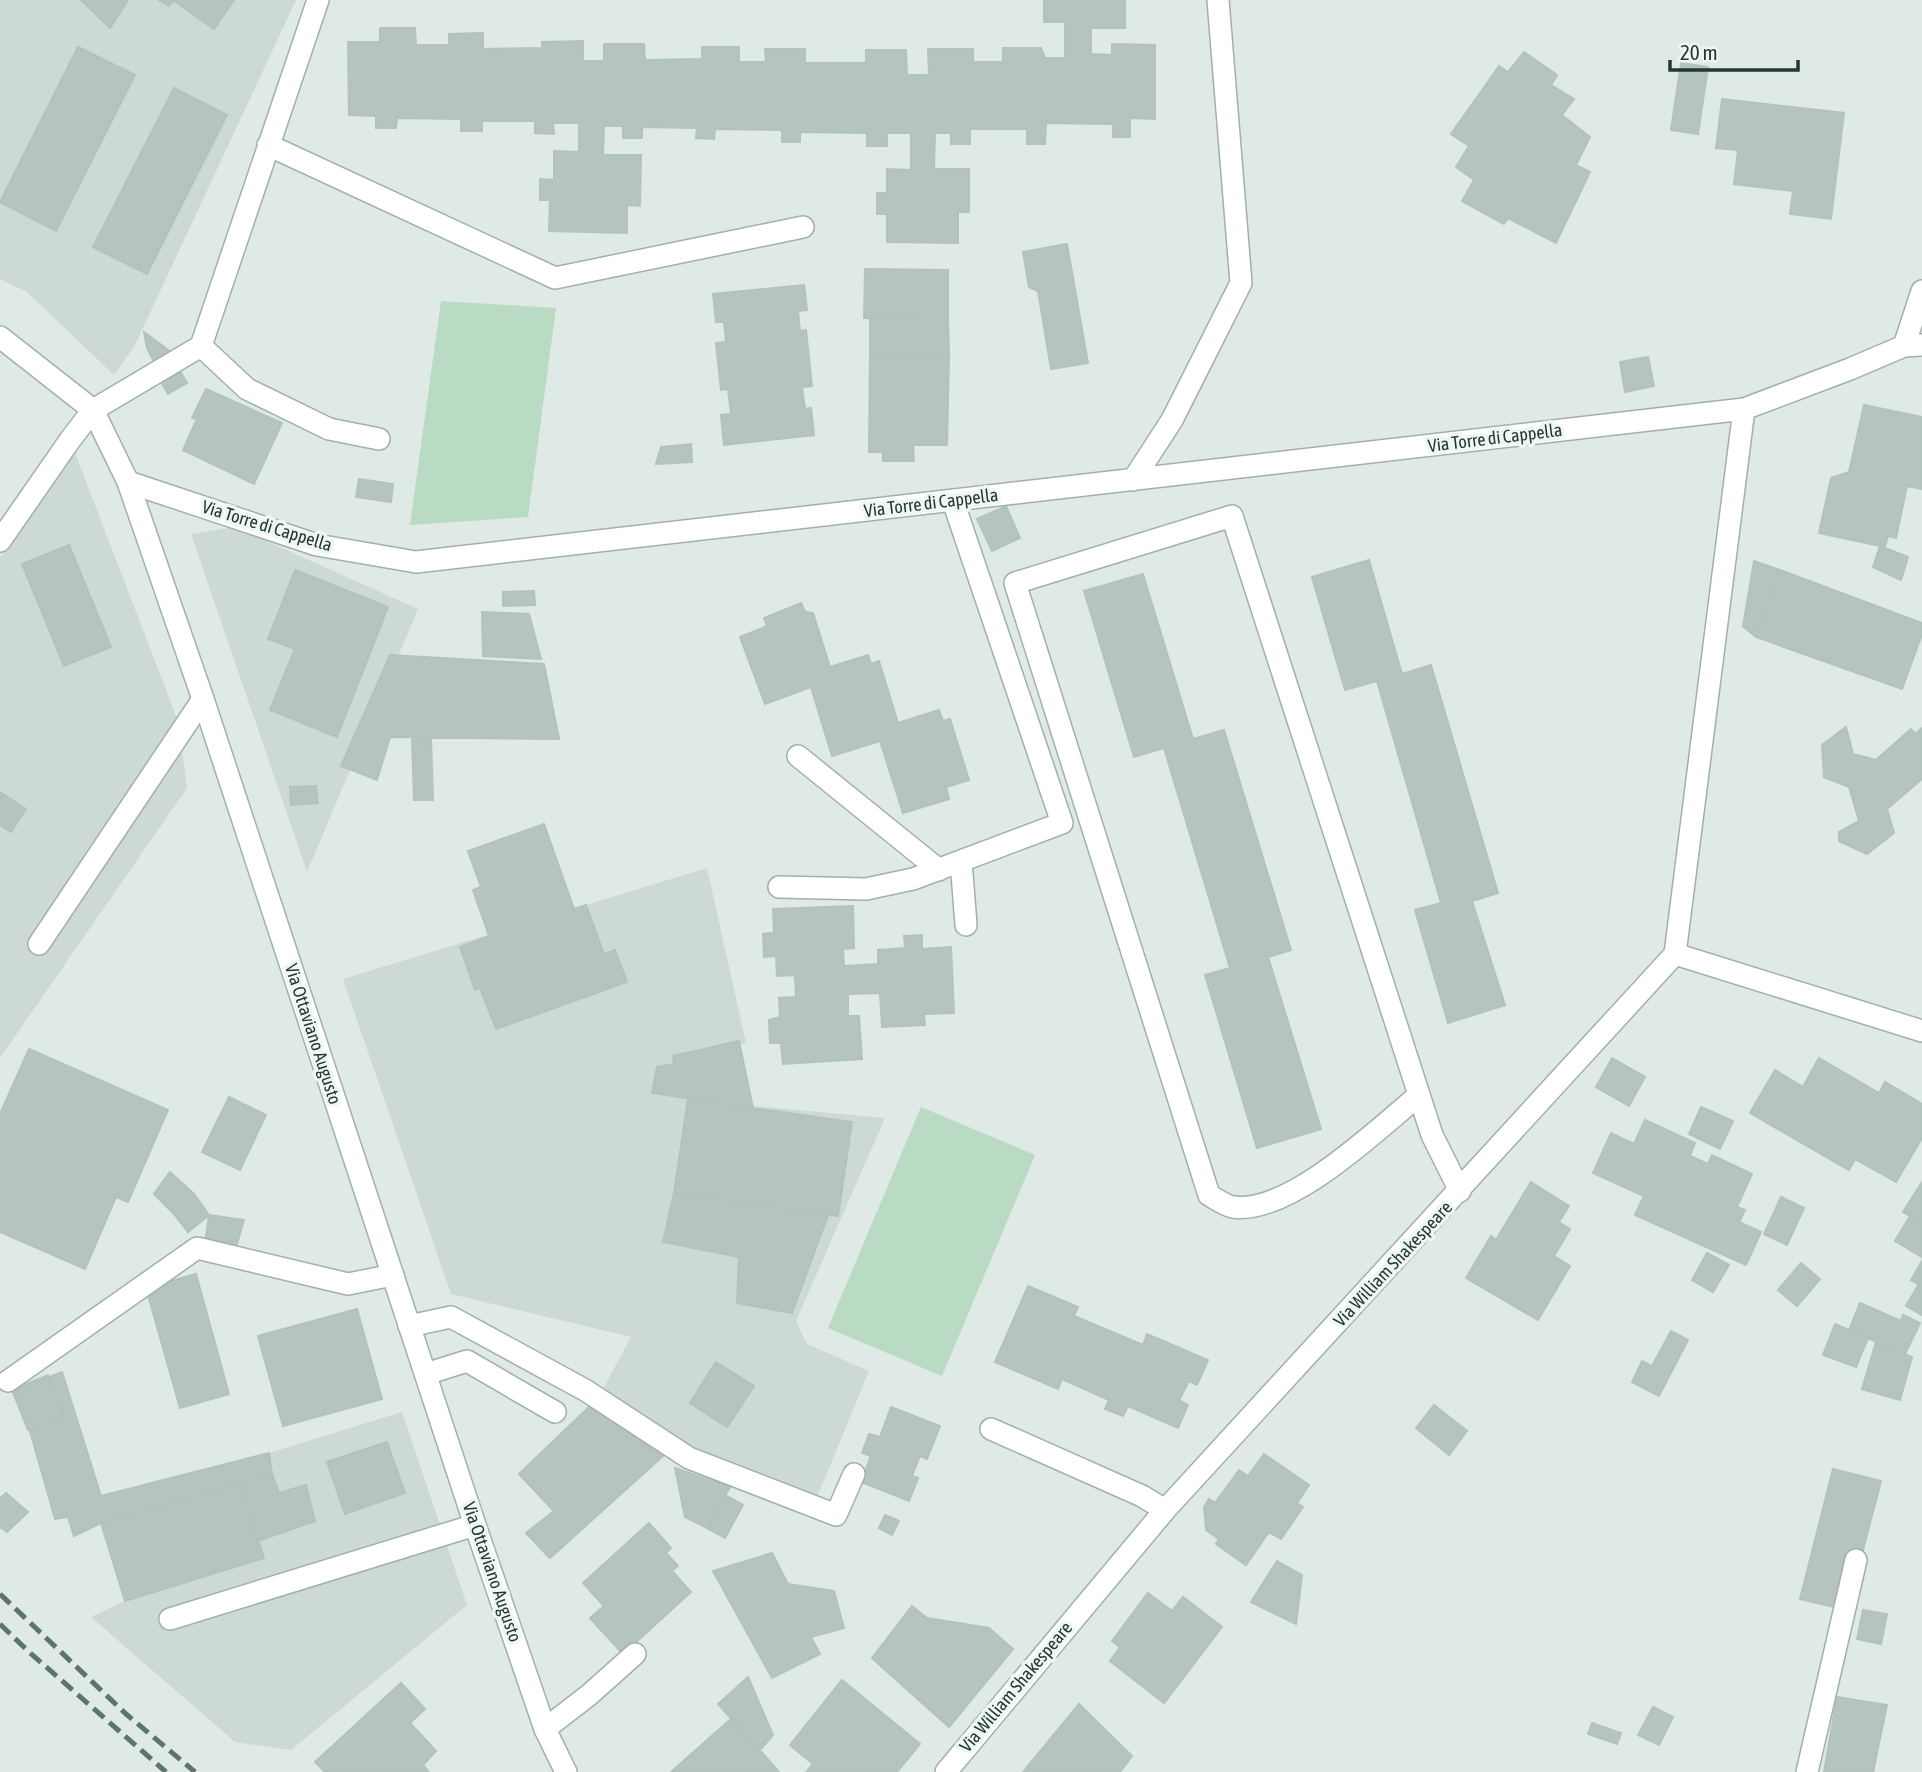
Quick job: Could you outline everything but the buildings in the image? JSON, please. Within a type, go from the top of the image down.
[{"type":"street","points":[[0,541],[93,410],[201,346],[318,0]]},
{"type":"street","points":[[1133,480],[1171,419],[1241,283],[1218,0]]},
{"type":"street","points":[[268,145],[555,278],[803,227]]},
{"type":"street","name":"Via Torre di Cappella","points":[[128,482],[317,545],[416,562],[1744,409],[1913,345],[1922,291]]},
{"type":"street","name":"Via Ottaviano Augusto","points":[[0,337],[93,410],[128,482],[203,699],[475,1525],[545,1728],[566,1772]]},
{"type":"street","points":[[201,346],[247,389],[329,429],[379,439]]},
{"type":"street","points":[[1744,409],[1675,954],[1922,1031]]},
{"type":"street","points":[[779,887],[866,889],[913,879],[1062,823],[953,501]]},
{"type":"street","points":[[1419,1095],[1298,1190],[1265,1204],[1233,1207],[1209,1195],[1015,583],[1232,516],[1432,1135],[1460,1191]]},
{"type":"street","points":[[39,944],[203,699]]},
{"type":"street","points":[[798,756],[939,870]]},
{"type":"street","points":[[961,861],[966,925]]},
{"type":"street","name":"Via William Shakespeare","points":[[946,1772],[1166,1510],[1675,954]]},
{"type":"street","points":[[8,1381],[197,1248],[348,1284],[393,1275]]},
{"type":"street","points":[[409,1325],[451,1317],[585,1390],[689,1458],[836,1515],[854,1474]]},
{"type":"street","points":[[426,1374],[467,1361],[555,1412]]},
{"type":"street","points":[[990,1429],[1142,1496],[1166,1510]]},
{"type":"street","points":[[170,1619],[475,1525]]},
{"type":"street","points":[[1807,1772],[1856,1560]]},
{"type":"street","points":[[545,1728],[589,1695],[635,1654]]},
{"type":"shaded area","points":[[0,0],[296,0],[135,345],[114,375],[27,292],[0,279]]},
{"type":"shaded area","points":[[70,440],[178,721],[187,788],[0,1058],[0,557]]},
{"type":"shaded area","points":[[235,527],[418,609],[307,872],[191,534]]},
{"type":"shaded area","points":[[707,868],[746,1043],[688,1058],[698,1101],[885,1118],[796,1321],[807,1344],[869,1371],[818,1495],[693,1448],[602,1391],[631,1337],[451,1294],[343,979]]},
{"type":"shaded area","points":[[402,1412],[467,1605],[291,1750],[235,1742],[91,1617],[125,1601],[101,1523],[269,1453]]},
{"type":"green space","points":[[441,301],[556,308],[528,517],[410,525]]},
{"type":"green space","points":[[921,1107],[1035,1155],[942,1376],[828,1328]]},
{"type":"railway","points":[[0,1594],[126,1714],[195,1772]]},
{"type":"railway","points":[[0,1624],[166,1772]]}]
